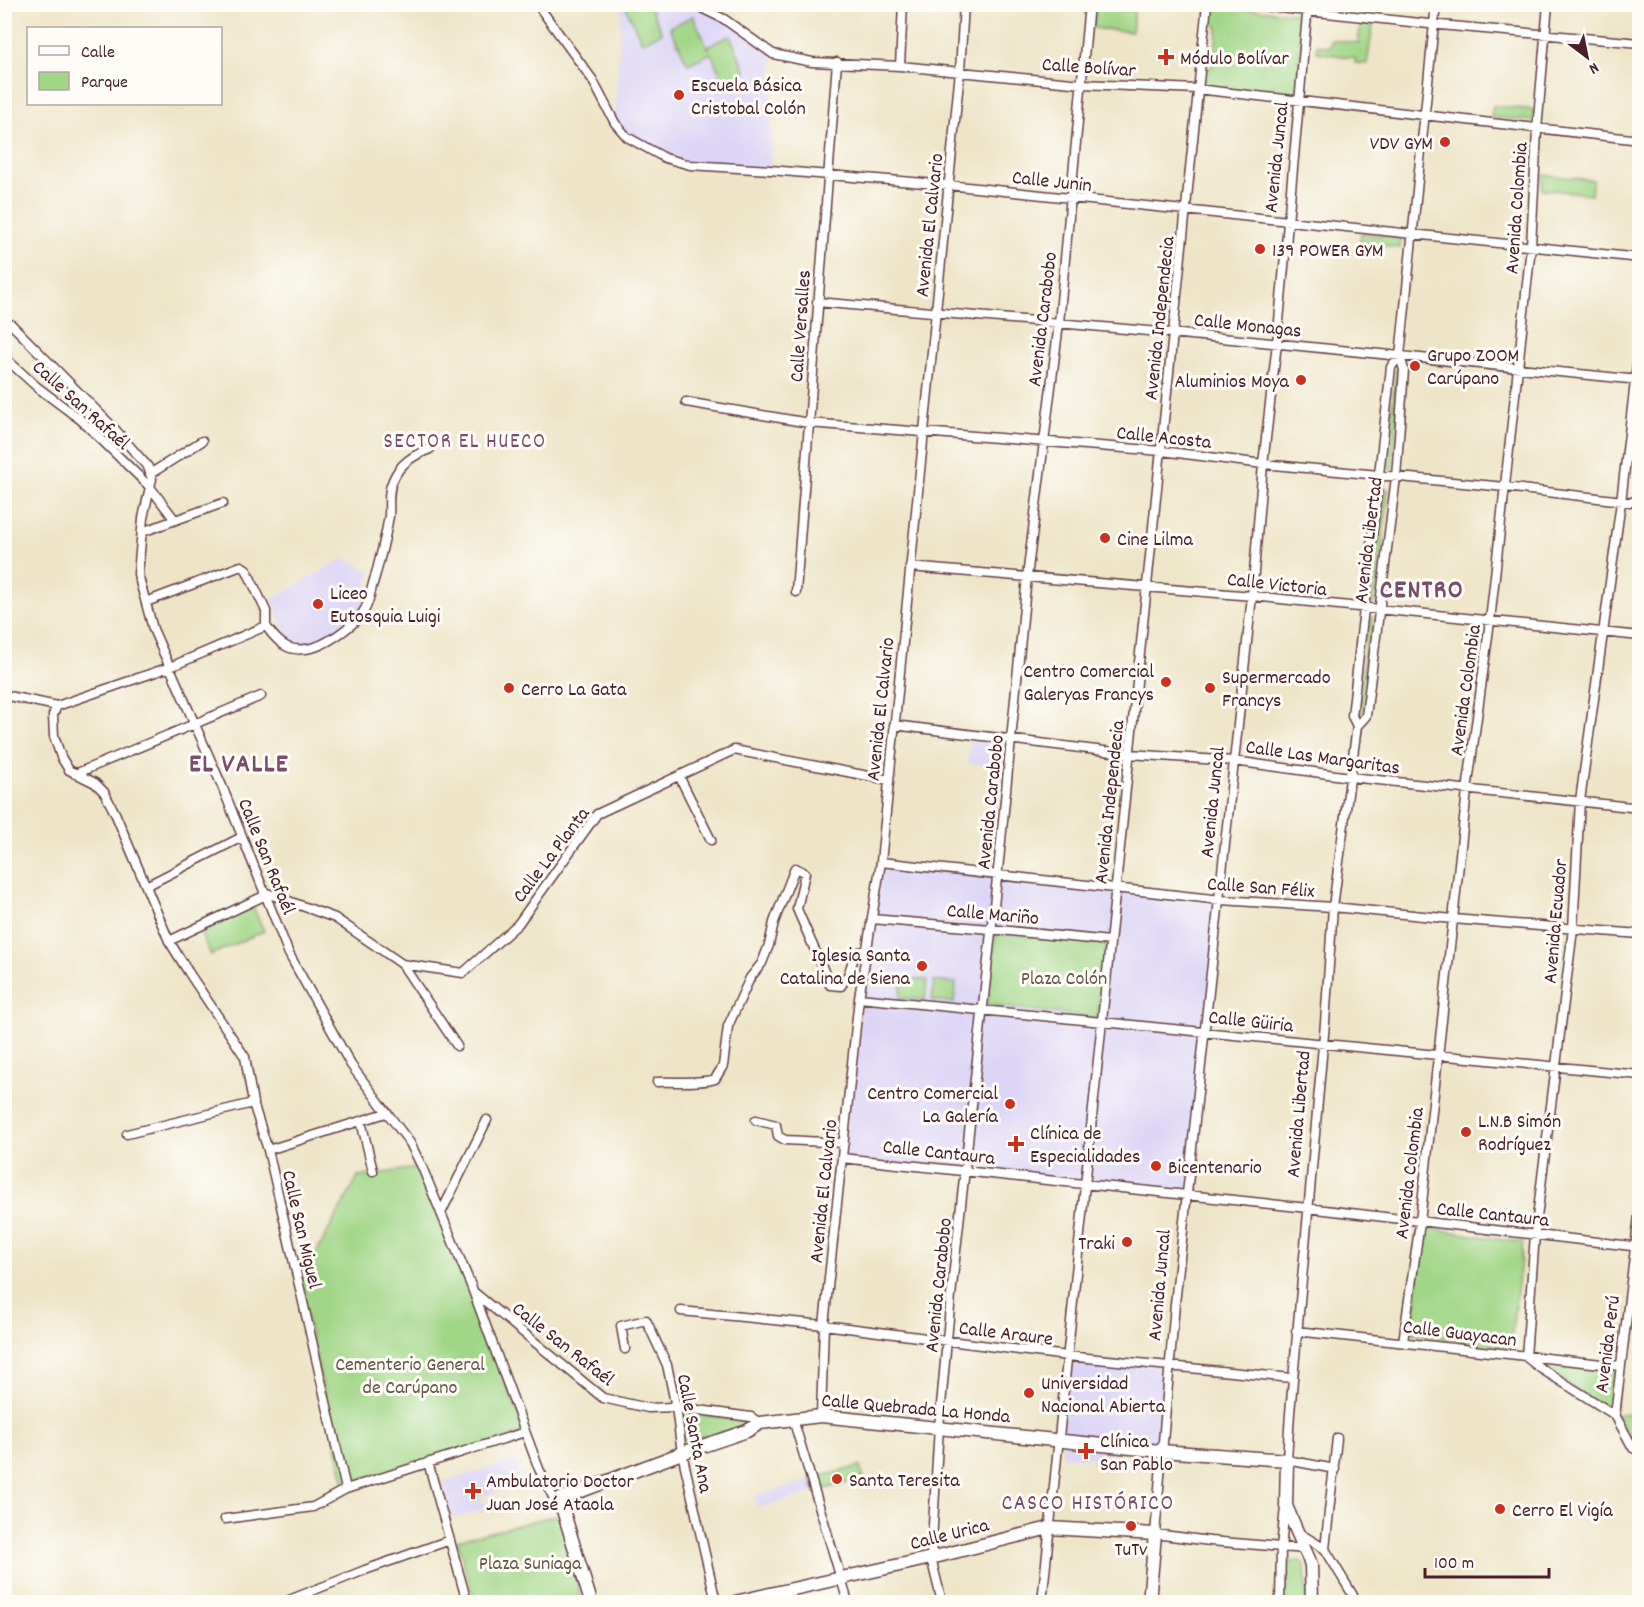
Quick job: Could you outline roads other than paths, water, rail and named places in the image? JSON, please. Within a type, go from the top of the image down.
[{"type":"main road","name":"Calle Quebrada La Honda","points":[[555,1501],[747,1431],[760,1422],[821,1416],[939,1426],[1161,1451],[1287,1460]]},
{"type":"main road","name":"Avenida Libertad","points":[[1287,1460],[1286,1506],[1311,1565],[1312,1602]]},
{"type":"main road","points":[[555,1501],[563,1509],[591,1602]]},
{"type":"main road","name":"Calle Urica","points":[[735,1602],[931,1558],[1049,1528],[1155,1534]]},
{"type":"main road","name":"Avenida Juncal","points":[[1149,1602],[1155,1534]]},
{"type":"street","name":"Calle Junin","points":[[537,4],[592,79],[615,123],[627,137],[665,158],[690,165],[948,185],[1640,258]]},
{"type":"street","name":"Calle Bolívar","points":[[693,4],[724,19],[773,54],[812,62],[900,66],[1082,84],[1197,90],[1425,114],[1537,130],[1640,141]]},
{"type":"street","points":[[900,66],[903,4]]},
{"type":"street","name":"Avenida El Calvario","points":[[821,1416],[824,1325],[859,998],[881,862],[960,71],[964,4]]},
{"type":"street","name":"Avenida Carabobo","points":[[942,1602],[931,1558],[939,1426],[990,929],[998,875],[1027,577],[1042,442],[1059,323],[1089,4]]},
{"type":"street","name":"Avenida Independecia","points":[[1042,1602],[1162,451],[1171,333],[1207,4]]},
{"type":"street","points":[[1242,4],[1308,8],[1434,25],[1640,43]]},
{"type":"street","name":"Avenida Libertad","points":[[1287,1460],[1292,1378],[1323,1044],[1333,907],[1357,726],[1366,716],[1395,477],[1404,370],[1400,356],[1436,4]]},
{"type":"street","name":"Avenida Colombia","points":[[1403,1342],[1420,1222],[1467,791],[1490,621],[1518,368],[1531,246],[1537,130],[1548,4]]},
{"type":"street","name":"Avenida Juncal","points":[[1155,1534],[1186,1195],[1221,900],[1308,8]]},
{"type":"street","name":"Calle Versalles","points":[[796,592],[837,62]]},
{"type":"street","name":"Calle Monagas","points":[[817,302],[1277,343],[1638,380]]},
{"type":"street","points":[[11,324],[111,425],[148,467],[153,479],[150,487],[175,520]]},
{"type":"street","name":"Avenida Ecuador","points":[[1526,1357],[1534,1234],[1573,929],[1580,801],[1638,380],[1640,339]]},
{"type":"street","name":"Avenida Libertad","points":[[1357,726],[1352,716],[1381,476],[1391,367],[1400,356]]},
{"type":"street","name":"Calle San Rafaél","points":[[4,357],[37,387],[81,420],[150,487],[138,574],[153,629],[195,724],[289,954],[351,1065],[410,1143],[473,1292],[539,1469],[555,1501]]},
{"type":"street","name":"Calle Acosta","points":[[686,402],[809,423],[1162,451],[1263,464],[1505,487],[1640,503]]},
{"type":"street","points":[[150,474],[202,441]]},
{"type":"street","points":[[146,602],[241,566],[246,569],[266,611],[266,626],[273,636],[286,648],[305,650],[321,645],[356,621],[366,609],[387,530],[390,506],[388,495],[393,478],[415,455],[430,449]]},
{"type":"street","points":[[142,532],[223,503]]},
{"type":"street","name":"Calle Victoria","points":[[910,567],[1252,596],[1640,636]]},
{"type":"street","points":[[4,695],[57,706],[170,668],[266,626]]},
{"type":"street","points":[[57,706],[53,716],[54,736],[61,757],[69,770],[75,774],[261,696]]},
{"type":"street","name":"Calle Las Margaritas","points":[[894,725],[1129,754],[1234,761],[1467,791],[1640,808]]},
{"type":"street","name":"Calle La Planta","points":[[265,894],[335,918],[402,964],[463,973],[518,924],[597,814],[734,750],[889,780]]},
{"type":"street","name":"Calle San Miguel","points":[[75,774],[95,783],[104,792],[170,941],[245,1057],[253,1103],[268,1150],[346,1489]]},
{"type":"street","points":[[680,776],[711,840]]},
{"type":"street","points":[[146,885],[242,837]]},
{"type":"street","name":"Calle San Félix","points":[[881,862],[1221,900],[1333,907],[1640,934]]},
{"type":"street","points":[[657,1082],[705,1083],[715,1079],[723,1066],[728,1026],[750,978],[762,963],[774,922],[795,868],[805,873],[797,909],[830,985],[841,986],[849,973],[855,953],[867,950]]},
{"type":"street","points":[[170,941],[265,894]]},
{"type":"street","name":"Calle Mariño","points":[[872,919],[1110,941]]},
{"type":"street","points":[[402,964],[456,1046]]},
{"type":"street","name":"Calle Güiria","points":[[859,998],[1640,1075]]},
{"type":"street","points":[[127,1134],[253,1103]]},
{"type":"street","points":[[268,1150],[386,1113]]},
{"type":"street","points":[[441,1213],[488,1120]]},
{"type":"street","points":[[756,1120],[776,1125],[778,1137],[785,1140],[844,1143]]},
{"type":"street","points":[[360,1121],[373,1171]]},
{"type":"street","name":"Calle Cantaura","points":[[842,1158],[1085,1183],[1637,1246]]},
{"type":"street","name":"Avenida Perú","points":[[1615,1415],[1640,1207]]},
{"type":"street","name":"Calle San Rafaél","points":[[473,1292],[603,1398],[648,1408],[676,1407],[751,1417],[760,1422]]},
{"type":"street","name":"Calle Araure","points":[[681,1311],[824,1325],[1067,1356],[1292,1378]]},
{"type":"street","name":"Calle Santa Ana","points":[[625,1349],[621,1326],[646,1320],[667,1365],[676,1407],[682,1453],[716,1602]]},
{"type":"street","name":"Calle Guayacan","points":[[1296,1331],[1620,1366]]},
{"type":"street","points":[[1526,1357],[1615,1415],[1633,1448],[1640,1452]]},
{"type":"street","points":[[793,1419],[849,1602]]},
{"type":"street","points":[[225,1519],[313,1507],[346,1489],[525,1432]]},
{"type":"street","points":[[1325,1549],[1337,1438]]},
{"type":"street","points":[[1287,1460],[1335,1469]]},
{"type":"street","points":[[428,1462],[467,1602]]},
{"type":"street","name":"Avenida Libertad","points":[[1280,1602],[1281,1548],[1286,1506]]},
{"type":"street","points":[[1299,1533],[1325,1549],[1357,1602]]},
{"type":"street","name":"Calle Urica","points":[[1155,1534],[1281,1548]]},
{"type":"street","points":[[284,1602],[450,1540]]},
{"type":"street","points":[[1281,1548],[1306,1550]]},
{"type":"place","name":"Módulo Bolívar","points":[[1166,57]]},
{"type":"place","name":"Escuela Básica Cristobal Colón","points":[[679,95]]},
{"type":"place","name":"VDV GYM","points":[[1445,142]]},
{"type":"place","name":"139 POWER GYM","points":[[1260,249]]},
{"type":"place","name":"Grupo ZOOM Carúpano","points":[[1415,366]]},
{"type":"place","name":"Aluminios Moya","points":[[1301,380]]},
{"type":"place","name":"Cine Lilma","points":[[1105,538]]},
{"type":"place","name":"Liceo Eutosquia Luigi","points":[[318,604]]},
{"type":"place","name":"Centro Comercial Galeryas Francys","points":[[1166,682]]},
{"type":"place","name":"Cerro La Gata","points":[[509,688]]},
{"type":"place","name":"Supermercado Francys","points":[[1210,688]]},
{"type":"place","name":"Iglesia Santa Catalina de Siena","points":[[922,966]]},
{"type":"place","name":"Centro Comercial La Galería","points":[[1010,1104]]},
{"type":"place","name":"L.N.B Simón Rodríguez","points":[[1466,1132]]},
{"type":"place","name":"Clínica de Especialidades","points":[[1016,1144]]},
{"type":"place","name":"Bicentenario","points":[[1156,1166]]},
{"type":"place","name":"Traki","points":[[1127,1242]]},
{"type":"place","name":"Universidad Nacional Abierta","points":[[1029,1393]]},
{"type":"place","name":"Clínica San Pablo","points":[[1086,1451]]},
{"type":"place","name":"Santa Teresita","points":[[837,1479]]},
{"type":"place","name":"Ambulatorio Doctor Juan José Ataola","points":[[473,1491]]},
{"type":"place","name":"Cerro El Vigía","points":[[1500,1509]]},
{"type":"place","name":"TuTv","points":[[1131,1526]]},
{"type":"district","name":"SECTOR EL HUECO","points":[[465,440]]},
{"type":"district","name":"CENTRO","points":[[1422,588]]},
{"type":"district","name":"EL VALLE","points":[[239,762]]},
{"type":"district","name":"CASCO HISTÓRICO","points":[[1088,1501]]},
{"type":"park label","name":"Plaza Colón","points":[[1064,977]]},
{"type":"park label","name":"Cementerio General de Carúpano","points":[[410,1374]]},
{"type":"park label","name":"Plaza Suniaga","points":[[530,1562]]}]
